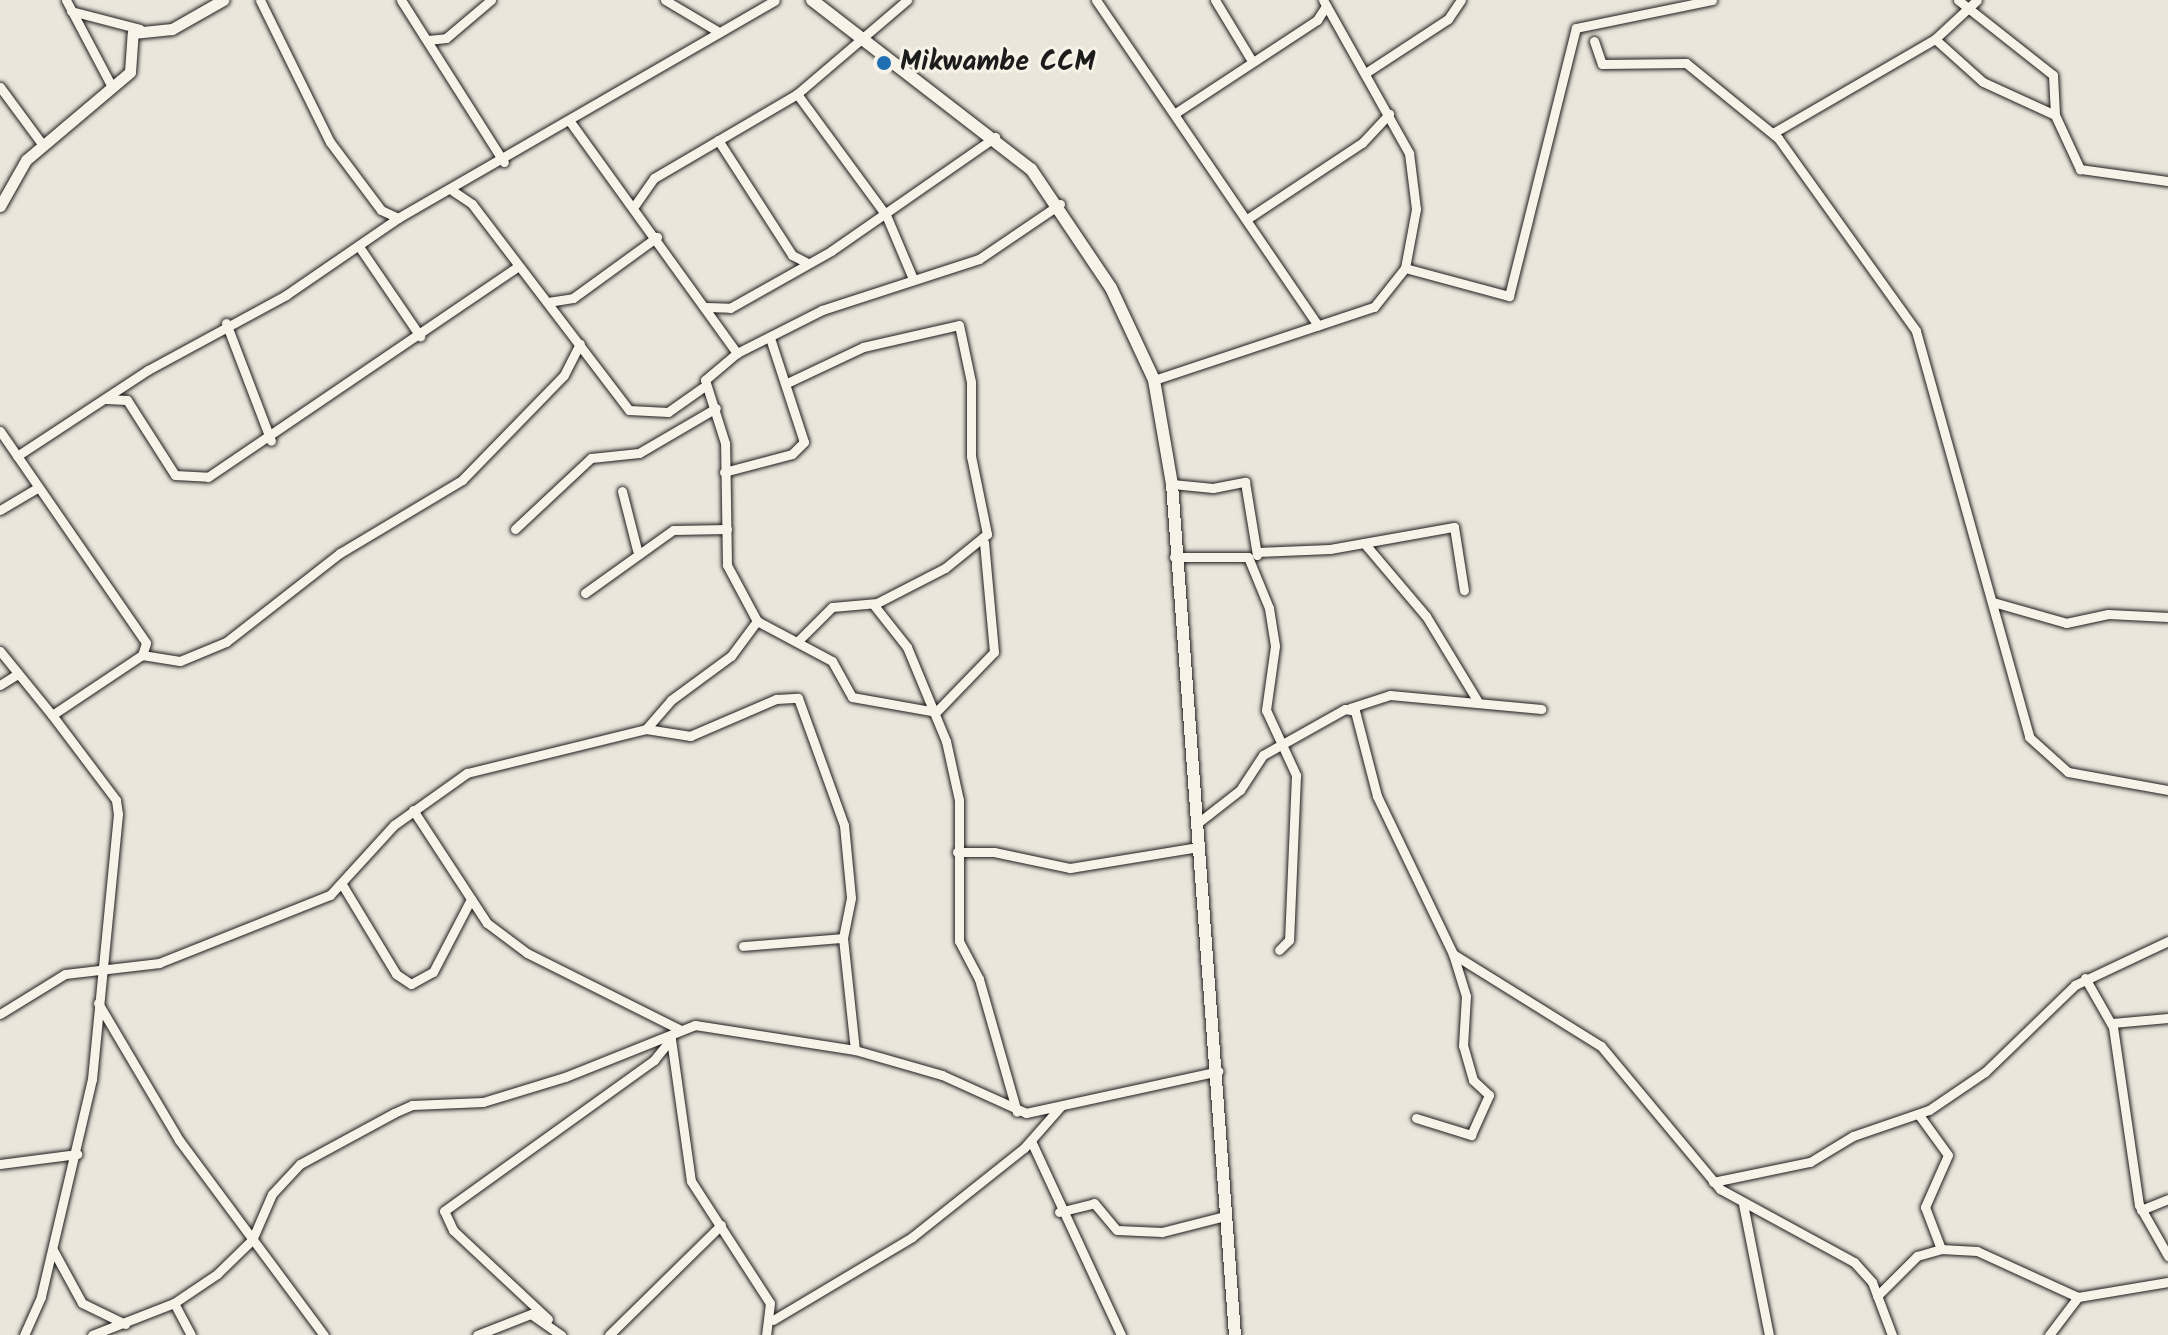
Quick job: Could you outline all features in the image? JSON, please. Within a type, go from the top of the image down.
[{"type":"main road","points":[[812,0],[995,137],[1060,204],[1131,324],[1154,380],[1172,484],[1174,557],[1199,822],[1198,847],[1218,1071],[1235,1335]]},
{"type":"street","points":[[66,0],[112,87]]},
{"type":"street","points":[[71,11],[140,29],[172,29],[223,0]]},
{"type":"street","points":[[260,0],[330,142],[381,210],[398,218]]},
{"type":"street","points":[[401,0],[504,162]]},
{"type":"street","points":[[440,57],[446,38],[491,0]]},
{"type":"street","points":[[665,0],[719,32]]},
{"type":"street","points":[[17,456],[226,323],[360,248],[398,218],[504,162],[775,0]]},
{"type":"street","points":[[635,205],[654,178],[797,94],[907,0]]},
{"type":"street","points":[[1096,0],[1177,112],[1318,325]]},
{"type":"street","points":[[1215,0],[1252,61]]},
{"type":"street","points":[[1367,72],[1448,19],[1461,0]]},
{"type":"street","points":[[1405,268],[1509,296],[1576,28],[1712,0]]},
{"type":"street","points":[[1958,0],[2053,75],[2055,115],[2071,162],[2086,173],[2168,181]]},
{"type":"street","points":[[1773,133],[1935,39],[1977,0]]},
{"type":"street","points":[[1177,112],[1317,20],[1324,3]]},
{"type":"street","points":[[1154,380],[1374,307],[1405,268],[1415,173],[1367,72],[1324,3]]},
{"type":"street","points":[[1317,20],[1336,23]]},
{"type":"street","points":[[0,206],[42,144],[112,87],[135,63],[130,38],[140,29]]},
{"type":"street","points":[[428,40],[446,38]]},
{"type":"street","points":[[1935,39],[1983,82],[2055,115]]},
{"type":"street","points":[[1594,41],[1602,64],[1686,63],[1773,133],[1916,331],[2029,737],[2046,757],[2068,772],[2168,790]]},
{"type":"street","points":[[0,87],[42,144]]},
{"type":"street","points":[[797,94],[886,215],[913,279]]},
{"type":"street","points":[[1247,219],[1362,143],[1389,114]]},
{"type":"street","points":[[571,123],[635,205],[737,353]]},
{"type":"street","points":[[719,326],[730,308],[886,215],[995,137]]},
{"type":"street","points":[[718,140],[790,251],[808,263]]},
{"type":"street","points":[[453,191],[472,204],[629,410],[668,412],[702,388],[737,353],[822,310],[979,259],[1060,204]]},
{"type":"street","points":[[548,302],[566,301],[657,237]]},
{"type":"street","points":[[360,248],[420,336]]},
{"type":"street","points":[[106,399],[127,400],[170,470],[191,481],[224,471],[518,266]]},
{"type":"street","points":[[563,321],[566,301]]},
{"type":"street","points":[[706,307],[730,308]]},
{"type":"street","points":[[226,323],[271,441]]},
{"type":"street","points":[[787,383],[863,347],[959,325],[994,652],[936,712]]},
{"type":"street","points":[[724,472],[801,449],[787,383],[770,338]]},
{"type":"street","points":[[52,715],[142,655],[180,661],[226,642],[340,553],[462,480],[564,375],[580,344]]},
{"type":"street","points":[[702,388],[716,408],[724,472],[727,565],[757,621],[832,661],[852,697],[936,712]]},
{"type":"street","points":[[515,529],[591,458],[639,453],[716,408]]},
{"type":"street","points":[[0,431],[145,638],[142,655]]},
{"type":"street","points":[[1172,484],[1213,488],[1245,482],[1258,568],[1275,636],[1266,710],[1296,775],[1289,940],[1279,950]]},
{"type":"street","points":[[0,510],[37,488]]},
{"type":"street","points":[[622,491],[637,550]]},
{"type":"street","points":[[1257,552],[1364,543],[1454,527],[1464,590]]},
{"type":"street","points":[[585,593],[637,550],[673,530],[727,529]]},
{"type":"street","points":[[797,642],[832,607],[873,604],[984,542]]},
{"type":"street","points":[[1364,543],[1426,616],[1478,702]]},
{"type":"street","points":[[1174,557],[1244,556],[1258,568]]},
{"type":"street","points":[[1993,602],[2066,623],[2108,614],[2168,617]]},
{"type":"street","points":[[873,604],[904,642],[936,712],[959,800],[960,946],[979,979],[1017,1112]]},
{"type":"street","points":[[646,729],[678,693],[731,656],[757,621]]},
{"type":"street","points":[[0,651],[16,675],[52,715],[118,806],[98,1003],[77,1154],[53,1250],[24,1335]]},
{"type":"street","points":[[0,685],[16,675]]},
{"type":"street","points":[[1199,822],[1283,743],[1350,708],[1390,695],[1541,709]]},
{"type":"street","points":[[0,1014],[65,974],[101,973],[159,963],[343,886],[361,856],[413,810],[486,765],[646,729],[690,736],[776,699],[798,698],[842,816],[851,898],[843,938],[855,1050]]},
{"type":"street","points":[[1350,708],[1377,796],[1453,954],[1466,996],[1463,1046],[1473,1080],[1489,1095],[1471,1135],[1416,1118]]},
{"type":"street","points":[[413,810],[487,923],[527,953],[681,1030]]},
{"type":"street","points":[[957,852],[994,852],[1070,868],[1198,847]]},
{"type":"street","points":[[343,886],[396,974],[411,984],[433,972],[471,899]]},
{"type":"street","points":[[743,946],[843,938]]},
{"type":"street","points":[[1713,1182],[1810,1162],[1853,1136],[1919,1115],[1985,1072],[2085,978],[2168,941]]},
{"type":"street","points":[[1453,954],[1601,1046],[1713,1182],[1743,1204],[1830,1243],[1854,1262],[1877,1296],[1892,1335]]},
{"type":"street","points":[[2085,978],[2112,1023],[2141,1210],[2163,1241],[2168,1256]]},
{"type":"street","points":[[98,1003],[179,1140],[324,1335]]},
{"type":"street","points":[[2112,1023],[2168,1018]]},
{"type":"street","points":[[561,1335],[548,1319],[453,1230],[444,1211],[654,1060],[681,1030],[705,1024],[855,1050],[942,1075],[1017,1112],[1060,1107],[1218,1071]]},
{"type":"street","points":[[92,1335],[174,1303],[252,1240],[272,1194],[300,1164],[394,1113],[412,1105],[483,1102],[671,1039]]},
{"type":"street","points":[[671,1039],[691,1181],[770,1303],[773,1320]]},
{"type":"street","points":[[766,1335],[773,1320],[912,1237],[1031,1141],[1060,1107]]},
{"type":"street","points":[[1919,1115],[1948,1155],[1925,1207],[1941,1249]]},
{"type":"street","points":[[1031,1141],[1059,1212],[1121,1335]]},
{"type":"street","points":[[0,1164],[77,1154]]},
{"type":"street","points":[[2141,1210],[2168,1199]]},
{"type":"street","points":[[1059,1212],[1094,1203],[1117,1230],[1162,1232],[1225,1216]]},
{"type":"street","points":[[1743,1204],[1769,1335]]},
{"type":"street","points":[[609,1335],[721,1225]]},
{"type":"street","points":[[1877,1296],[1917,1256],[1941,1249],[1977,1251],[2078,1297],[2168,1282]]},
{"type":"street","points":[[53,1250],[82,1303],[125,1324]]},
{"type":"street","points":[[517,1315],[522,1294]]},
{"type":"street","points":[[2049,1335],[2078,1297]]},
{"type":"street","points":[[174,1303],[191,1335]]},
{"type":"street","points":[[477,1335],[517,1315],[548,1319]]},
{"type":"place","name":"Mikwambe CCM","points":[[884,63]]}]
